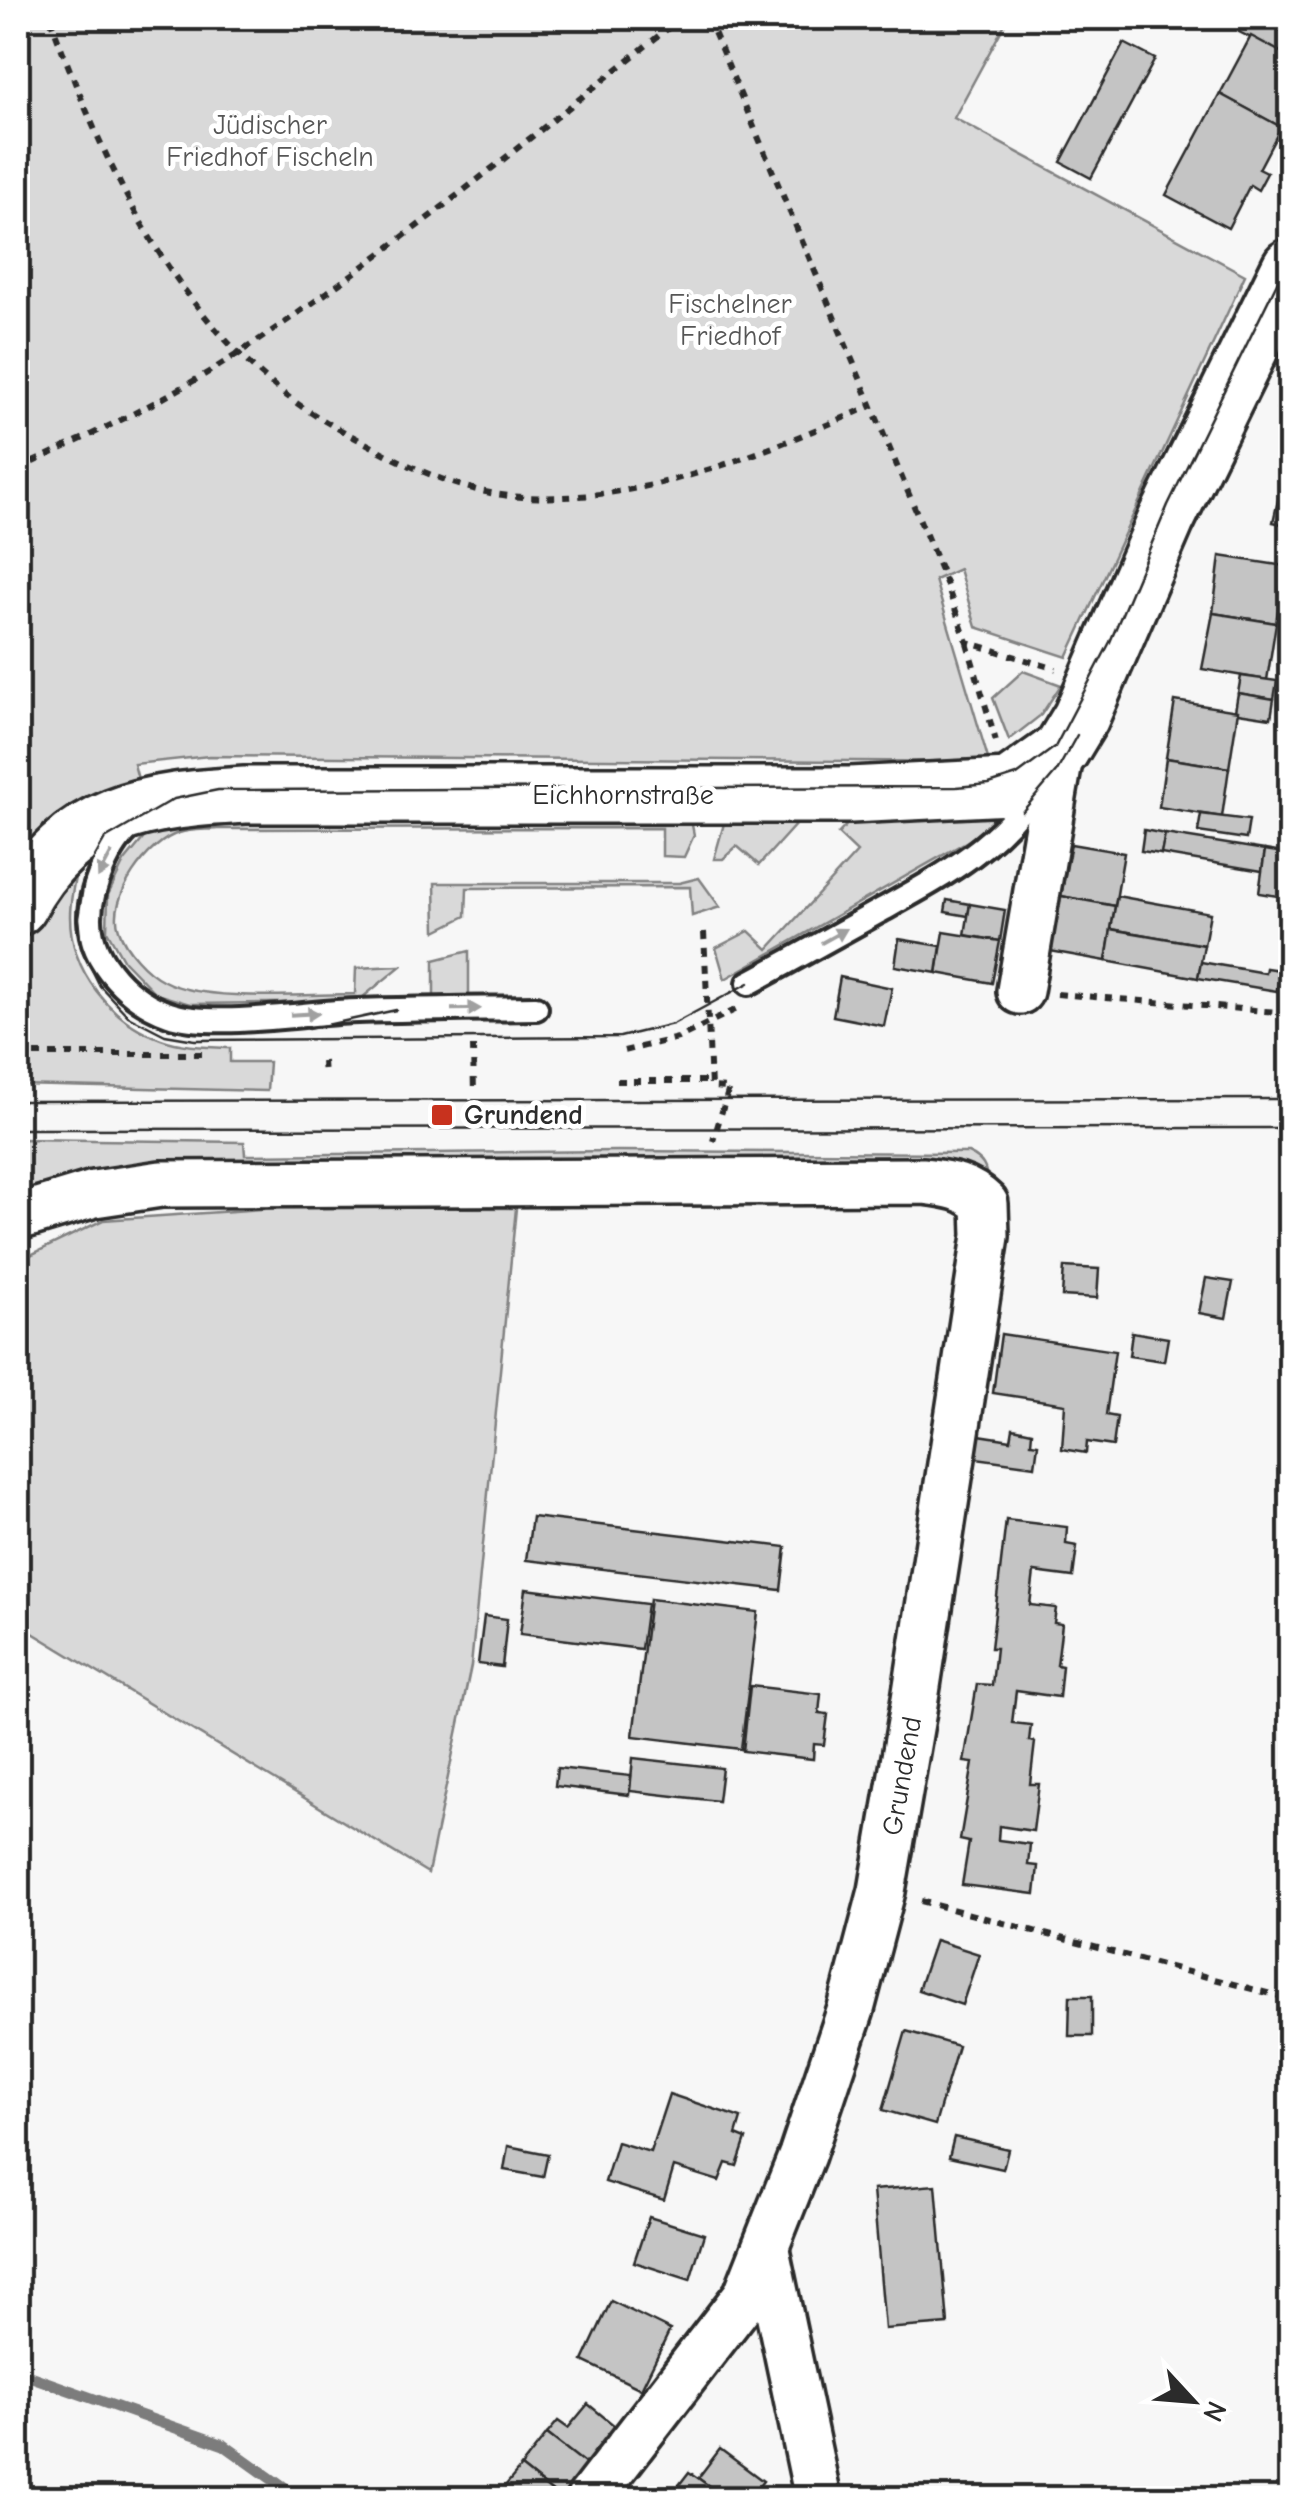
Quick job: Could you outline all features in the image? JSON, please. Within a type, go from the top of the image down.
[{"type":"street","points":[[1020,991],[1060,750],[1098,681],[1166,520],[1290,267]]},
{"type":"street","points":[[1008,788],[1060,750]]},
{"type":"street","name":"Eichhornstraße","points":[[18,907],[50,860],[86,828],[123,810],[174,799],[246,795],[850,795],[1008,788]]},
{"type":"street","name":"Grundend","points":[[18,1217],[94,1194],[161,1184],[924,1181],[973,1192],[986,1204],[986,1236],[916,1700],[882,1891],[851,2009],[746,2296],[590,2498]]},
{"type":"street","points":[[766,2250],[818,2498]]},
{"type":"lane","points":[[749,983],[953,871],[987,846],[1022,812],[1060,750]]},
{"type":"lane","points":[[174,799],[128,829],[95,886],[92,903],[90,921],[98,954],[118,981],[146,1003],[172,1016],[213,1020],[396,1010],[536,1008]]},
{"type":"path","points":[[50,18],[82,103],[132,211],[181,288],[238,354],[284,394],[407,466],[468,487],[521,498],[590,494],[666,484],[769,450],[871,406]]},
{"type":"path","points":[[18,469],[116,424],[238,354],[435,214],[681,18]]},
{"type":"path","points":[[708,18],[942,575],[966,642],[1008,788]]},
{"type":"path","points":[[966,642],[1098,681]]},
{"type":"path","points":[[704,932],[711,1087],[729,1088],[712,1141],[724,1141]]},
{"type":"path","points":[[1020,991],[1290,1013]]},
{"type":"path","points":[[473,1046],[474,1094]]},
{"type":"path","points":[[18,1054],[210,1054]]},
{"type":"path","points":[[324,1061],[324,1077]]},
{"type":"path","points":[[617,1081],[711,1081]]},
{"type":"path","points":[[882,1891],[1290,1999]]},
{"type":"green space","name":"Fischelner Friedhof","points":[[18,18],[1008,18],[954,118],[1245,275],[1067,657],[976,627],[959,569],[935,580],[989,762],[209,756],[134,764],[139,783],[18,879]]},
{"type":"green space","points":[[1023,671],[1061,685],[1041,715],[1009,740],[993,698]]},
{"type":"green space","points":[[727,813],[806,813],[759,865],[737,846],[723,859],[714,859]]},
{"type":"green space","points":[[858,813],[1004,815],[1001,822],[725,979],[716,948],[749,931],[768,949],[857,852],[838,834]]},
{"type":"green space","points":[[177,820],[691,820],[694,835],[684,857],[662,856],[662,828],[217,829],[179,833],[143,859],[119,903],[119,930],[126,945],[157,977],[182,988],[230,995],[355,994],[356,968],[401,966],[357,1002],[190,1004],[156,994],[124,961],[107,931],[108,895],[124,862],[148,833]]},
{"type":"green space","points":[[78,862],[70,909],[72,936],[85,974],[96,991],[125,1020],[161,1039],[230,1048],[230,1062],[269,1062],[267,1091],[18,1085],[16,997],[23,946],[40,912]]},
{"type":"green space","points":[[699,878],[720,907],[692,916],[690,887],[467,888],[466,916],[436,931],[435,883],[679,883]]},
{"type":"green space","points":[[469,951],[469,997],[434,998],[434,960]]},
{"type":"green space","points":[[18,1139],[244,1142],[245,1155],[968,1153],[983,1165],[987,1183],[45,1194],[18,1188]]},
{"type":"green space","points":[[292,1207],[516,1208],[471,1666],[428,1873],[18,1624],[18,1339],[22,1259],[103,1220]]},
{"type":"building","points":[[1247,18],[1257,18],[1290,35],[1290,57],[1239,32]]},
{"type":"building","points":[[1251,36],[1290,57],[1290,110],[1281,127],[1220,94]]},
{"type":"building","points":[[1124,43],[1155,59],[1091,178],[1061,162]]},
{"type":"building","points":[[1220,94],[1281,127],[1259,169],[1267,173],[1258,190],[1250,185],[1228,228],[1166,195]]},
{"type":"building","points":[[1290,365],[1290,412],[1277,409]]},
{"type":"building","points":[[1290,448],[1290,526],[1273,522]]},
{"type":"building","points":[[1220,556],[1285,566],[1276,623],[1213,613]]},
{"type":"building","points":[[1213,613],[1276,623],[1267,680],[1202,669]]},
{"type":"building","points":[[1241,676],[1277,681],[1274,699],[1238,693]]},
{"type":"building","points":[[1238,693],[1274,699],[1271,718],[1235,711]]},
{"type":"building","points":[[1175,701],[1238,711],[1229,768],[1166,758]]},
{"type":"building","points":[[1166,758],[1229,768],[1222,817],[1159,807]]},
{"type":"building","points":[[1201,814],[1249,820],[1246,839],[1198,832]]},
{"type":"building","points":[[1144,830],[1165,834],[1161,854],[1141,851]]},
{"type":"building","points":[[1165,834],[1265,850],[1262,871],[1161,854]]},
{"type":"building","points":[[1071,844],[1124,853],[1115,906],[1061,896]]},
{"type":"building","points":[[1265,850],[1290,854],[1290,898],[1259,893]]},
{"type":"building","points":[[1061,896],[1115,906],[1106,961],[1050,951]]},
{"type":"building","points":[[1117,896],[1210,913],[1204,945],[1111,929]]},
{"type":"building","points":[[947,900],[970,904],[968,916],[945,912]]},
{"type":"building","points":[[970,904],[1005,910],[1000,941],[965,935]]},
{"type":"building","points":[[1111,929],[1204,945],[1198,978],[1106,961]]},
{"type":"building","points":[[944,932],[1000,941],[992,983],[937,973]]},
{"type":"building","points":[[899,939],[941,946],[937,973],[895,966]]},
{"type":"building","points":[[1201,962],[1265,973],[1266,968],[1280,970],[1277,991],[1198,978]]},
{"type":"building","points":[[840,977],[892,988],[884,1026],[833,1016]]},
{"type":"building","points":[[1064,1267],[1099,1269],[1097,1298],[1062,1296]]},
{"type":"building","points":[[1206,1278],[1233,1282],[1226,1318],[1199,1313]]},
{"type":"building","points":[[1132,1332],[1168,1338],[1164,1361],[1129,1356]]},
{"type":"building","points":[[1001,1334],[1115,1351],[1106,1415],[1117,1417],[1113,1446],[1087,1442],[1086,1453],[1062,1449],[1065,1404],[993,1393]]},
{"type":"building","points":[[1013,1428],[1032,1432],[1031,1443],[1038,1444],[1035,1466],[976,1458],[979,1435],[1011,1440]]},
{"type":"building","points":[[532,1517],[786,1547],[781,1590],[526,1560]]},
{"type":"building","points":[[1006,1520],[1067,1527],[1066,1544],[1077,1546],[1073,1577],[1034,1572],[1030,1605],[1056,1608],[1054,1623],[1062,1624],[1057,1665],[1062,1666],[1059,1697],[1016,1691],[1012,1723],[1031,1725],[1029,1741],[1035,1742],[1030,1784],[1039,1784],[1033,1831],[999,1826],[998,1840],[1030,1844],[1028,1865],[1038,1866],[1035,1894],[962,1885],[969,1842],[960,1840],[973,1763],[964,1762],[977,1684],[992,1685],[996,1648],[991,1648]]},
{"type":"building","points":[[526,1589],[647,1604],[641,1649],[520,1634]]},
{"type":"building","points":[[650,1599],[758,1612],[741,1749],[633,1736]]},
{"type":"building","points":[[484,1616],[507,1619],[502,1667],[478,1664]]},
{"type":"building","points":[[750,1686],[821,1694],[819,1713],[828,1714],[824,1745],[814,1744],[813,1759],[743,1751]]},
{"type":"building","points":[[633,1758],[722,1768],[718,1801],[630,1791]]},
{"type":"building","points":[[557,1768],[631,1776],[629,1795],[555,1786]]},
{"type":"building","points":[[935,1940],[979,1954],[962,2005],[918,1990]]},
{"type":"building","points":[[1070,1996],[1092,1996],[1092,2036],[1069,2036]]},
{"type":"building","points":[[906,2031],[958,2046],[935,2125],[883,2110]]},
{"type":"building","points":[[669,2094],[741,2118],[736,2135],[746,2139],[737,2166],[726,2163],[719,2181],[674,2167],[664,2200],[605,2182],[617,2142],[650,2152]]},
{"type":"building","points":[[954,2137],[1008,2149],[1003,2169],[949,2157]]},
{"type":"building","points":[[508,2146],[548,2154],[543,2177],[504,2170]]},
{"type":"building","points":[[936,2185],[948,2324],[885,2329],[873,2190]]},
{"type":"building","points":[[649,2217],[704,2234],[690,2280],[634,2262]]},
{"type":"building","points":[[611,2301],[670,2330],[641,2389],[583,2361]]},
{"type":"building","points":[[588,2404],[626,2435],[596,2473],[547,2434],[558,2421],[568,2428]]},
{"type":"building","points":[[547,2434],[587,2465],[560,2498],[521,2467]]},
{"type":"building","points":[[720,2449],[763,2481],[750,2498],[725,2498],[698,2478]]},
{"type":"building","points":[[521,2467],[560,2498],[495,2498]]},
{"type":"building","points":[[689,2472],[698,2478],[725,2498],[669,2498]]},
{"type":"waterway","points":[[18,2372],[224,2445],[298,2498]]},
{"type":"tram line","points":[[749,983],[673,1024],[620,1037],[195,1040],[165,1035],[128,1016],[100,986],[81,948],[78,918],[85,874],[105,839],[174,799],[218,790],[956,787],[989,784],[1017,775],[1055,747],[1110,642],[1168,505],[1290,256]]},
{"type":"tram line","points":[[1022,812],[1057,771],[1077,735]]},
{"type":"tram line","points":[[308,1029],[396,1010]]},
{"type":"tram line","points":[[18,1101],[1290,1099]]},
{"type":"tram line","points":[[18,1129],[1290,1128]]},
{"type":"place","name":"Grundend","points":[[442,1115]]},
{"type":"park label","name":"Jüdischer Friedhof Fischeln","points":[[270,141]]}]
